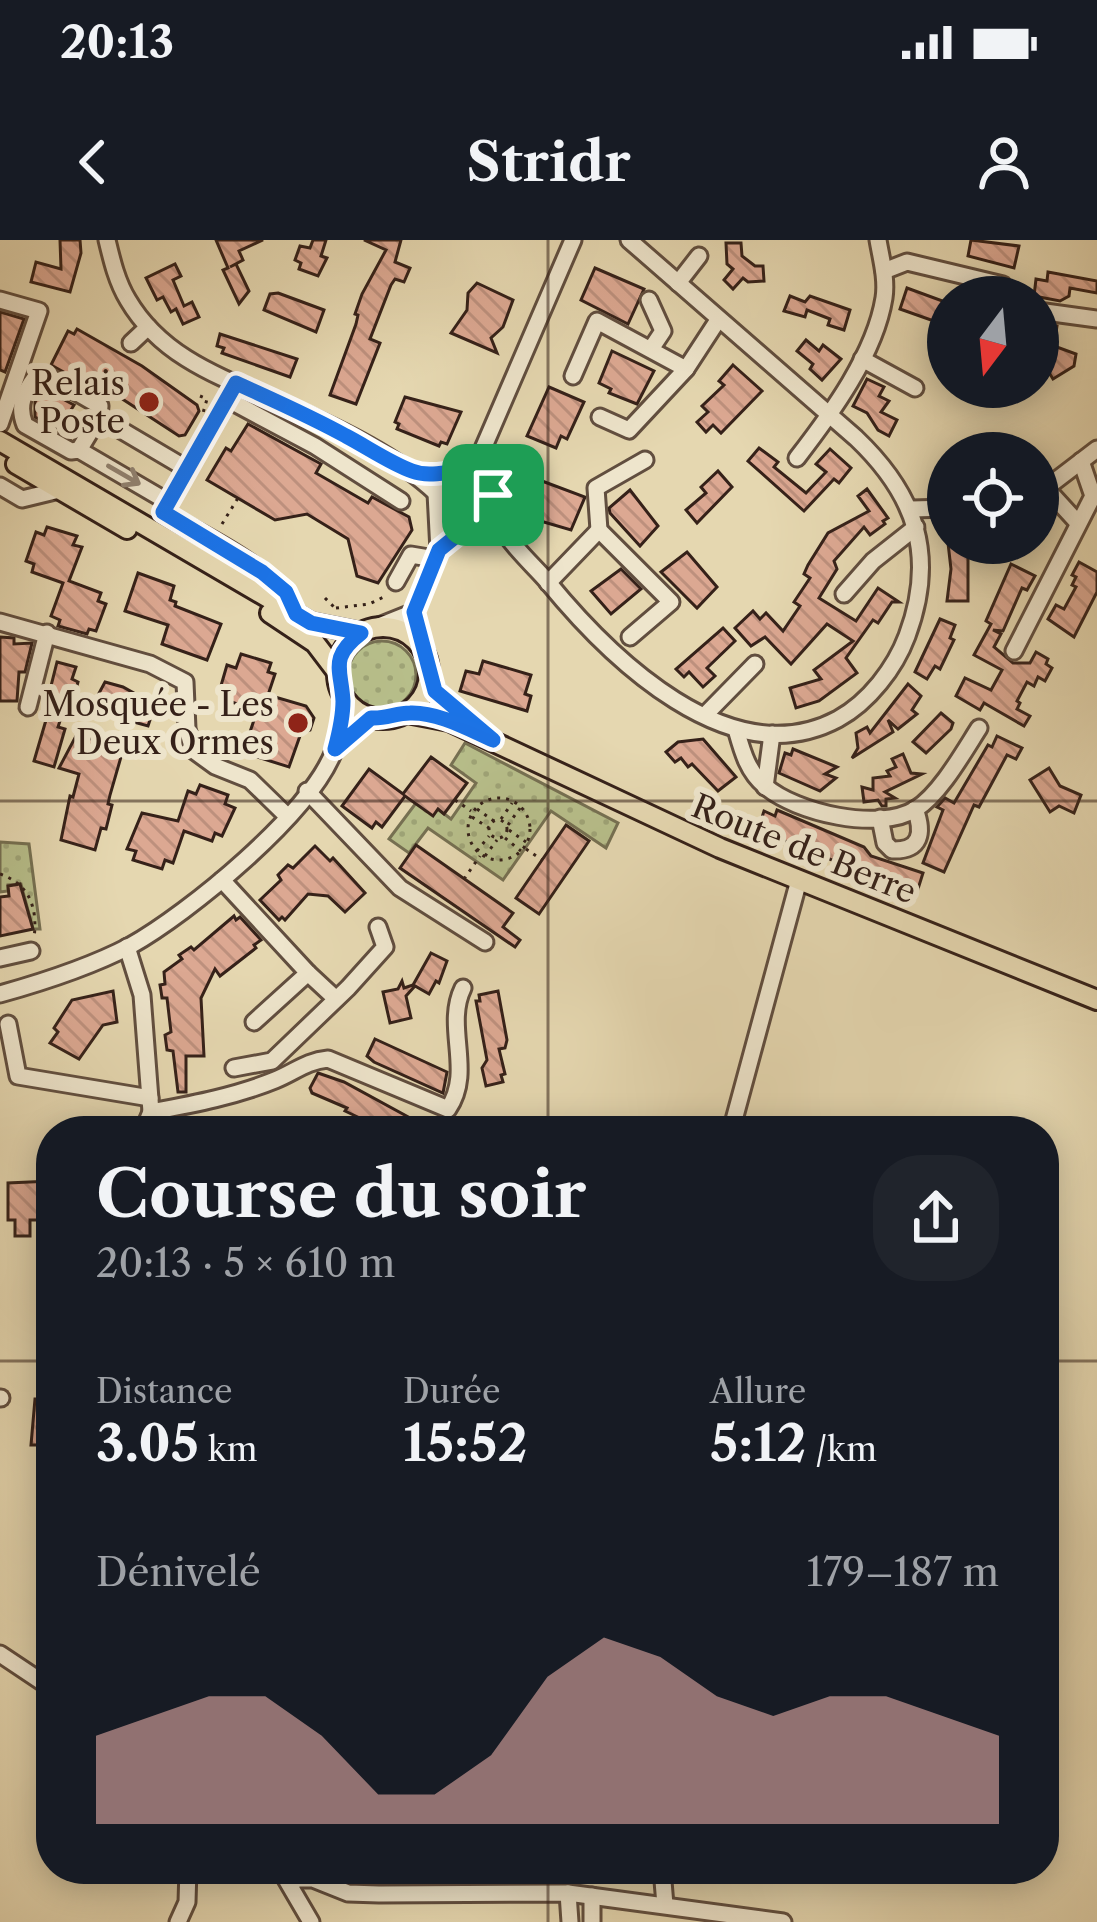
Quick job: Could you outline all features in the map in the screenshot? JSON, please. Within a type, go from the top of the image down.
[{"type":"main road","points":[[0,441],[296,614],[326,628],[402,632],[423,652],[429,677],[418,704],[389,719],[371,718],[355,710],[343,697],[337,672],[315,643],[0,455]]},
{"type":"main road","points":[[337,672],[340,656],[368,630]]},
{"type":"main road","name":"Route de Berre","points":[[429,677],[435,691],[493,740]]},
{"type":"main road","name":"Route de Berre","points":[[407,712],[434,716],[493,740],[646,816],[1097,1000]]},
{"type":"street","points":[[106,240],[129,301],[148,326],[190,362],[300,411],[415,473],[436,493],[437,555],[414,612],[423,652]]},
{"type":"street","points":[[415,473],[446,476],[465,470],[482,451],[573,240]]},
{"type":"street","points":[[465,470],[490,485],[492,505],[505,533],[582,625],[648,682],[736,729],[772,734],[808,731],[840,718],[879,683],[894,662],[916,610],[921,570],[912,509],[881,462],[629,240]]},
{"type":"street","points":[[797,458],[862,359],[885,297],[878,240]]},
{"type":"street","points":[[678,283],[699,256]]},
{"type":"street","points":[[884,271],[908,262],[966,276]]},
{"type":"street","points":[[0,300],[39,311],[0,424]]},
{"type":"street","points":[[649,300],[663,332],[651,349]]},
{"type":"street","points":[[1059,314],[1097,320]]},
{"type":"street","points":[[600,417],[629,430],[686,369],[718,320]]},
{"type":"street","points":[[573,376],[597,321],[686,369]]},
{"type":"street","points":[[131,343],[148,326]]},
{"type":"street","points":[[862,359],[916,388]]},
{"type":"street","points":[[79,450],[99,417],[100,406],[48,376],[36,376],[21,399],[26,425],[168,502]]},
{"type":"street","points":[[236,383],[163,512],[262,572],[286,592],[296,614]]},
{"type":"street","points":[[227,399],[315,446],[401,501]]},
{"type":"street","points":[[99,417],[187,469]]},
{"type":"street","points":[[1059,477],[1097,449]]},
{"type":"street","points":[[482,451],[483,478]]},
{"type":"street","points":[[630,637],[670,602],[599,530],[596,488],[645,460]]},
{"type":"street","points":[[1014,651],[1093,496],[1081,461]]},
{"type":"street","points":[[436,493],[446,476]]},
{"type":"street","points":[[0,486],[22,499],[59,490]]},
{"type":"street","points":[[397,582],[411,555],[437,555],[474,530],[492,505]]},
{"type":"street","points":[[1059,505],[1078,523]]},
{"type":"street","points":[[912,509],[927,509]]},
{"type":"street","points":[[439,514],[451,524],[505,533]]},
{"type":"street","points":[[844,594],[873,561],[916,527]]},
{"type":"street","points":[[548,583],[599,530]]},
{"type":"street","points":[[368,630],[414,612]]},
{"type":"street","points":[[0,622],[150,664],[185,682],[187,729],[194,750],[215,766],[250,780],[287,816]]},
{"type":"street","points":[[28,707],[46,632]]},
{"type":"street","points":[[706,714],[755,664]]},
{"type":"street","points":[[335,749],[343,697]]},
{"type":"street","points":[[0,994],[127,947],[175,918],[287,816],[335,749],[371,718]]},
{"type":"street","points":[[736,729],[746,763],[765,787],[846,820],[916,809],[949,773],[979,728]]},
{"type":"street","points":[[765,787],[772,734]]},
{"type":"street","points":[[307,791],[400,889],[485,942]]},
{"type":"street","points":[[880,818],[885,843],[892,850],[906,850],[921,836],[916,809]]},
{"type":"street","points":[[222,880],[336,999]]},
{"type":"street","points":[[735,1116],[799,880]]},
{"type":"street","points":[[234,1069],[272,1060],[336,999],[385,947],[379,927]]},
{"type":"street","points":[[127,947],[142,995],[151,1105],[148,1116]]},
{"type":"street","points":[[0,958],[31,951]]},
{"type":"street","points":[[254,1022],[308,973]]},
{"type":"street","points":[[8,1024],[18,1076],[151,1105],[232,1094],[275,1080],[309,1060],[328,1059],[448,1109],[461,1074],[454,1007],[463,988]]},
{"type":"street","points":[[0,1654],[36,1678]]},
{"type":"street","points":[[178,1922],[187,1903],[188,1884]]},
{"type":"street","points":[[291,1884],[311,1922]]},
{"type":"street","points":[[326,1884],[348,1893],[568,1893],[783,1922]]},
{"type":"street","points":[[663,1884],[665,1905]]},
{"type":"street","points":[[568,1893],[570,1922]]},
{"type":"street","points":[[592,1896],[592,1922]]},
{"type":"path","points":[[200,396],[206,399],[201,410]]},
{"type":"path","points":[[222,524],[238,498]]},
{"type":"path","points":[[325,598],[336,608],[369,604],[397,582]]},
{"type":"path","points":[[497,797],[513,801],[531,828],[524,847],[499,860],[481,854],[468,830],[473,812],[497,797]]},
{"type":"path","points":[[455,800],[490,831],[524,847]]},
{"type":"path","points":[[464,879],[513,801]]},
{"type":"path","points":[[481,854],[501,838],[521,807]]},
{"type":"path","points":[[473,812],[497,820],[542,860]]},
{"type":"path","points":[[0,874],[23,885],[32,901],[31,951]]},
{"type":"green space","points":[[382,641],[406,651],[416,675],[406,699],[382,709],[358,699],[348,675],[358,651]]},
{"type":"green space","points":[[465,743],[618,823],[606,848],[551,811],[503,880],[428,828],[409,853],[389,839],[416,803],[438,809],[451,819],[476,783],[451,765]]},
{"type":"green space","points":[[0,842],[29,844],[40,929],[33,929],[21,884],[8,885],[8,891],[0,892]]},
{"type":"building","points":[[60,240],[80,240],[70,292],[31,282],[36,262],[61,269]]},
{"type":"building","points":[[216,240],[263,240],[239,251],[243,260],[230,267],[236,264],[249,291],[239,304],[223,270],[228,268]]},
{"type":"building","points":[[313,240],[326,240],[321,256],[327,258],[318,276],[299,269],[301,263],[295,260],[300,246],[310,248]]},
{"type":"building","points":[[364,240],[401,240],[395,262],[410,268],[404,282],[395,279],[391,285],[370,339],[380,343],[356,404],[330,395],[362,294],[386,250]]},
{"type":"building","points":[[971,240],[1019,246],[1014,268],[968,256]]},
{"type":"building","points":[[726,243],[741,243],[742,256],[763,266],[764,281],[743,278],[733,289],[724,280],[733,269],[727,264]]},
{"type":"building","points":[[175,264],[181,276],[173,280],[184,306],[192,302],[199,317],[183,324],[163,297],[157,300],[146,278]]},
{"type":"building","points":[[595,268],[644,289],[628,324],[581,300]]},
{"type":"building","points":[[1048,272],[1097,281],[1097,293],[1070,288],[1069,296],[1059,301],[1059,276],[1048,276]]},
{"type":"building","points":[[477,283],[513,300],[503,327],[491,338],[497,353],[451,333]]},
{"type":"building","points":[[907,288],[927,295],[927,319],[900,309]]},
{"type":"building","points":[[270,294],[324,310],[316,332],[264,310]]},
{"type":"building","points":[[790,296],[805,302],[810,296],[850,310],[844,330],[807,310],[805,317],[784,311]]},
{"type":"building","points":[[0,312],[24,319],[5,372],[0,370]]},
{"type":"building","points":[[77,329],[197,405],[199,411],[185,435],[179,436],[90,378],[80,381],[51,365],[68,331],[74,334]]},
{"type":"building","points":[[220,334],[297,359],[290,377],[222,353],[224,348],[217,346]]},
{"type":"building","points":[[806,340],[819,351],[823,345],[841,359],[822,380],[810,369],[813,364],[797,351]]},
{"type":"building","points":[[1059,348],[1076,354],[1074,366],[1059,375]]},
{"type":"building","points":[[612,351],[654,371],[637,404],[609,393],[611,389],[599,383]]},
{"type":"building","points":[[733,365],[762,391],[721,433],[713,425],[706,432],[697,422],[708,412],[702,406],[724,385],[719,381]]},
{"type":"building","points":[[867,379],[884,387],[879,396],[889,401],[881,412],[897,420],[889,436],[853,406]]},
{"type":"building","points":[[549,387],[584,402],[567,439],[561,436],[556,448],[527,436]]},
{"type":"building","points":[[42,388],[74,405],[59,429],[35,417]]},
{"type":"building","points":[[405,397],[461,412],[447,444],[439,446],[397,429],[395,422]]},
{"type":"building","points":[[248,424],[321,464],[316,473],[368,503],[372,497],[409,517],[412,530],[378,583],[357,576],[348,539],[307,514],[275,520],[207,480]]},
{"type":"building","points":[[759,448],[806,493],[826,472],[816,464],[830,449],[851,468],[804,511],[748,461]]},
{"type":"building","points":[[718,471],[732,487],[697,523],[686,510],[706,493],[701,487]]},
{"type":"building","points":[[542,481],[585,497],[571,530],[537,520],[540,514],[529,510]]},
{"type":"building","points":[[867,489],[888,518],[870,535],[864,527],[834,561],[837,569],[819,598],[856,621],[878,588],[899,602],[892,602],[878,623],[873,620],[846,658],[857,673],[819,701],[796,708],[790,688],[821,679],[814,670],[853,641],[827,624],[791,664],[765,637],[751,646],[735,628],[753,611],[760,619],[766,613],[783,631],[800,606],[794,602],[810,578],[804,574],[828,533],[869,511],[858,496]]},
{"type":"building","points":[[630,490],[658,526],[640,546],[609,508]]},
{"type":"building","points":[[47,527],[77,536],[73,545],[82,547],[69,581],[101,593],[98,601],[106,604],[96,631],[89,629],[87,634],[58,626],[60,620],[51,616],[63,583],[32,572],[34,564],[26,561],[36,532],[44,535]]},
{"type":"building","points":[[687,552],[717,587],[697,608],[661,572]]},
{"type":"building","points":[[1079,562],[1097,572],[1097,592],[1074,637],[1048,619],[1056,605],[1064,609],[1076,587],[1072,575]]},
{"type":"building","points":[[950,564],[968,564],[968,601],[947,601]]},
{"type":"building","points":[[1011,564],[1035,576],[1027,590],[1022,588],[1003,631],[993,630],[1001,634],[994,647],[1013,663],[1030,663],[1036,652],[1052,668],[1045,681],[1038,677],[1034,686],[1027,682],[1017,701],[1017,709],[1030,716],[1024,726],[984,703],[980,710],[956,696],[965,678],[991,690],[1002,670],[974,655],[991,624],[986,621]]},
{"type":"building","points":[[621,569],[641,589],[611,614],[591,591]]},
{"type":"building","points":[[138,573],[174,586],[170,600],[175,606],[221,624],[207,660],[162,644],[168,625],[125,611]]},
{"type":"building","points":[[940,619],[955,625],[950,638],[954,640],[940,669],[935,666],[927,679],[915,672]]},
{"type":"building","points":[[723,628],[735,641],[707,668],[715,676],[703,687],[689,672],[684,677],[676,669]]},
{"type":"building","points":[[0,637],[14,638],[14,644],[32,643],[25,672],[19,672],[17,701],[0,701]]},
{"type":"building","points":[[241,654],[271,663],[268,672],[275,674],[268,695],[306,706],[314,718],[310,730],[301,733],[289,767],[251,755],[254,746],[246,744],[257,711],[226,700],[228,692],[220,689],[227,665],[236,668]]},
{"type":"building","points":[[483,661],[531,675],[525,694],[531,696],[527,711],[460,691],[466,671],[479,674]]},
{"type":"building","points":[[57,662],[76,667],[72,679],[78,682],[58,727],[65,729],[54,767],[34,761]]},
{"type":"building","points":[[105,682],[155,705],[148,726],[90,710]]},
{"type":"building","points":[[908,684],[921,696],[912,710],[917,714],[898,729],[888,720],[893,732],[852,758],[858,748],[856,733],[867,727],[870,733]]},
{"type":"building","points":[[941,713],[953,723],[951,729],[926,753],[913,742]]},
{"type":"building","points":[[77,734],[123,750],[106,829],[101,828],[95,850],[61,840],[79,774],[59,768]]},
{"type":"building","points":[[997,736],[1022,748],[1016,759],[1007,755],[979,807],[974,805],[944,872],[923,863],[943,810],[937,807],[945,798],[954,803]]},
{"type":"building","points":[[703,739],[736,777],[718,791],[692,764],[688,767],[681,758],[675,762],[666,752],[678,742]]},
{"type":"building","points":[[793,749],[837,767],[825,774],[836,778],[820,791],[779,773],[785,753],[791,755]]},
{"type":"building","points":[[903,754],[911,773],[922,774],[885,792],[895,798],[886,799],[886,806],[878,800],[864,802],[862,787],[873,790],[873,778],[890,776],[887,771],[896,767],[892,759]]},
{"type":"building","points":[[431,757],[467,783],[444,814],[438,809],[433,816],[405,796],[382,827],[376,822],[372,828],[342,806],[369,769],[403,794]]},
{"type":"building","points":[[1049,768],[1060,786],[1081,795],[1074,813],[1059,806],[1050,812],[1030,780]]},
{"type":"building","points":[[200,785],[228,795],[225,804],[235,808],[222,836],[215,833],[212,841],[184,831],[173,863],[165,860],[162,869],[133,860],[136,851],[127,849],[142,813],[178,821],[188,791],[196,794]]},
{"type":"building","points":[[777,810],[864,847],[871,856],[923,873],[918,889],[889,886],[882,879],[884,874],[837,862],[758,830],[764,811],[775,816]]},
{"type":"building","points":[[566,825],[589,841],[539,914],[516,898]]},
{"type":"building","points":[[416,845],[513,913],[503,927],[520,940],[515,947],[400,868]]},
{"type":"building","points":[[315,846],[365,893],[345,912],[328,896],[308,894],[285,920],[279,920],[260,900],[281,880],[278,875],[288,865],[293,868]]},
{"type":"building","points":[[20,884],[33,929],[0,936],[0,897],[9,896],[8,886]]},
{"type":"building","points":[[234,916],[261,940],[220,976],[215,969],[201,998],[204,1056],[186,1056],[186,1092],[178,1092],[173,1051],[167,1050],[165,1035],[171,1032],[167,998],[162,998],[160,985],[165,984],[164,972],[182,959],[179,955],[191,947],[194,950]]},
{"type":"building","points":[[431,953],[447,961],[439,983],[429,994],[415,986],[406,996],[411,1018],[390,1023],[383,992],[398,989],[402,981],[404,988],[413,985]]},
{"type":"building","points":[[113,991],[117,1022],[103,1025],[79,1059],[50,1043],[72,1000]]},
{"type":"building","points":[[498,991],[507,1040],[505,1048],[499,1049],[505,1074],[501,1075],[503,1082],[486,1086],[482,1068],[487,1060],[476,1001],[479,995]]},
{"type":"building","points":[[375,1039],[447,1072],[443,1093],[374,1062],[367,1056]]},
{"type":"building","points":[[318,1073],[406,1116],[356,1116],[310,1088]]},
{"type":"building","points":[[36,1182],[36,1220],[30,1220],[30,1236],[15,1236],[15,1220],[8,1220],[8,1183]]},
{"type":"building","points":[[35,1399],[36,1399],[36,1445],[31,1445]]},
{"type":"place","name":"Relais Poste","points":[[149,402]]},
{"type":"place","name":"Mosquée - Les Deux Ormes","points":[[298,723]]},
{"type":"route","points":[[236,383],[300,411],[415,473],[475,472],[490,485],[493,495],[492,505],[505,533],[479,524],[466,528],[439,550],[414,612],[435,691],[493,740],[434,716],[407,712],[389,719],[371,718],[335,749],[343,697],[337,672],[340,656],[361,633],[326,628],[296,614],[286,592],[262,572],[163,512],[236,383]]}]
